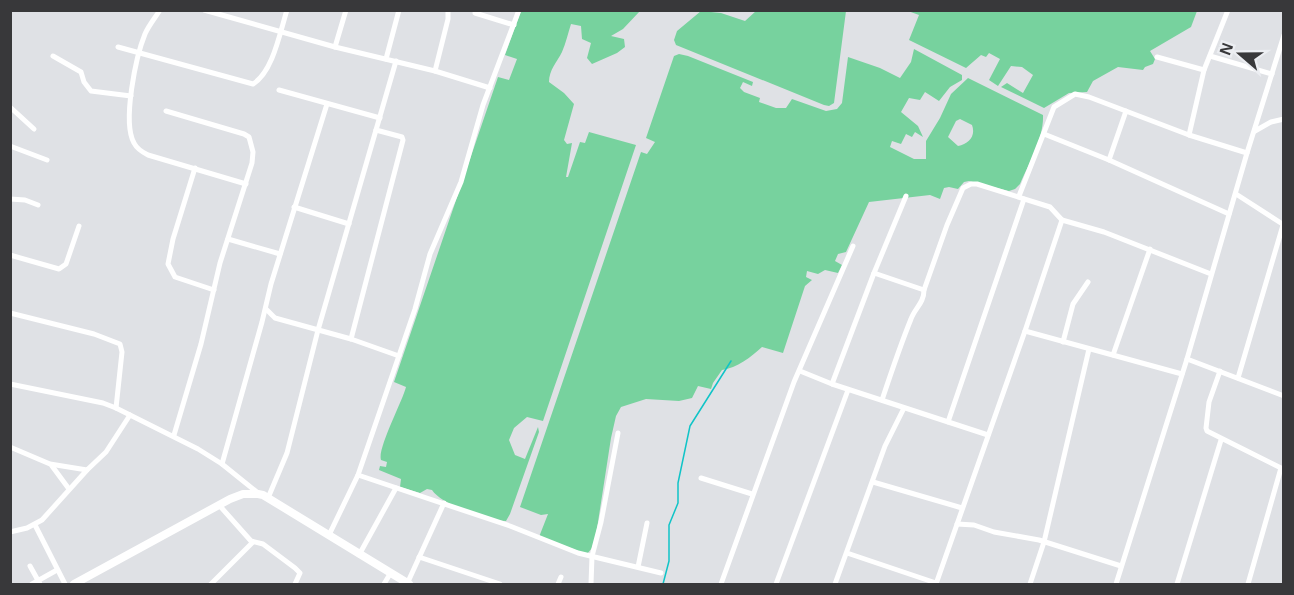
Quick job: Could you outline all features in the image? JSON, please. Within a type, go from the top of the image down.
[{"type":"street","points":[[160,10],[147,29],[138,51],[131,96],[132,140],[136,147],[148,155],[246,184]]},
{"type":"street","points":[[204,10],[335,47],[435,71],[490,88]]},
{"type":"street","points":[[118,47],[253,84],[263,75],[276,48],[287,10]]},
{"type":"street","points":[[335,47],[346,10]]},
{"type":"street","points":[[387,59],[399,10]]},
{"type":"street","points":[[435,71],[448,19],[448,10]]},
{"type":"street","points":[[329,535],[358,475],[399,356],[430,254],[461,182],[479,118],[519,10]]},
{"type":"street","points":[[1189,135],[1204,70],[1228,10]]},
{"type":"street","points":[[476,13],[514,26]]},
{"type":"street","points":[[1116,585],[1187,359],[1284,35]]},
{"type":"street","points":[[53,56],[81,72],[84,82],[91,91],[131,96]]},
{"type":"street","points":[[1210,56],[1272,74]]},
{"type":"street","points":[[1157,57],[1204,70]]},
{"type":"street","points":[[268,498],[287,453],[318,330],[396,61]]},
{"type":"street","points":[[279,90],[380,118]]},
{"type":"street","points":[[948,422],[1021,197],[1054,107],[1076,94],[1089,97],[1189,135],[1247,153]]},
{"type":"street","points":[[222,464],[280,254],[327,104]]},
{"type":"street","points":[[10,107],[34,129]]},
{"type":"street","points":[[166,111],[249,137],[253,152],[246,184],[228,240],[174,435]]},
{"type":"street","points":[[1109,160],[1126,111]]},
{"type":"street","points":[[1255,131],[1271,122],[1284,119]]},
{"type":"street","points":[[351,339],[404,140],[402,137],[376,130]]},
{"type":"street","points":[[1044,134],[1229,213]]},
{"type":"street","points":[[10,146],[47,160]]},
{"type":"street","points":[[195,168],[173,239],[168,267],[174,276],[214,290]]},
{"type":"street","points":[[882,400],[912,316],[924,297],[924,290],[947,225],[963,188],[971,184],[1050,207],[1062,220],[1104,232],[1211,274]]},
{"type":"street","points":[[1236,194],[1283,225],[1238,378]]},
{"type":"street","points":[[832,384],[906,195]]},
{"type":"street","points":[[10,199],[38,204]]},
{"type":"street","points":[[294,207],[349,224]]},
{"type":"street","points":[[847,553],[936,584],[1062,220]]},
{"type":"street","points":[[10,255],[59,269],[66,264],[79,226]]},
{"type":"street","points":[[228,240],[280,254]]},
{"type":"street","points":[[721,585],[794,382],[853,246]]},
{"type":"street","points":[[1113,355],[1150,249]]},
{"type":"street","points":[[874,273],[924,290]]},
{"type":"street","points":[[1063,342],[1073,304],[1088,282]]},
{"type":"street","points":[[266,309],[276,318],[351,339],[399,356]]},
{"type":"street","points":[[10,313],[93,334],[120,344],[122,352],[116,408]]},
{"type":"street","points":[[262,322],[276,318]]},
{"type":"street","points":[[1025,331],[1182,374]]},
{"type":"street","points":[[1030,585],[1044,542],[1089,349]]},
{"type":"street","points":[[1187,359],[1284,396]]},
{"type":"street","points":[[800,371],[848,390],[988,435]]},
{"type":"street","points":[[1220,371],[1209,402],[1206,428],[1210,434],[1221,440],[1282,468],[1248,585]]},
{"type":"street","points":[[10,384],[103,403],[174,435],[222,464],[258,494],[408,584],[444,503]]},
{"type":"street","points":[[776,585],[848,390]]},
{"type":"street","points":[[836,585],[885,446],[904,408]]},
{"type":"street","points":[[10,532],[35,525],[42,520],[106,452],[130,415]]},
{"type":"street","points":[[591,585],[591,556],[601,522],[618,433]]},
{"type":"street","points":[[1177,585],[1221,440]]},
{"type":"street","points":[[10,447],[50,465],[87,470]]},
{"type":"street","points":[[50,465],[69,489]]},
{"type":"street","points":[[358,475],[591,556],[661,573]]},
{"type":"street","points":[[701,478],[752,494]]},
{"type":"street","points":[[873,482],[962,508]]},
{"type":"street","points":[[359,555],[396,488]]},
{"type":"street","points":[[74,585],[219,505],[243,495],[258,494]]},
{"type":"street","points":[[219,505],[242,533],[253,542],[263,543],[296,568],[300,573],[295,585]]},
{"type":"street","points":[[638,567],[647,524]]},
{"type":"street","points":[[957,524],[974,525],[994,532],[1044,542],[1121,566]]},
{"type":"street","points":[[35,525],[65,585]]},
{"type":"street","points":[[211,585],[253,542]]},
{"type":"street","points":[[419,556],[500,585]]},
{"type":"street","points":[[30,566],[36,583],[57,570]]},
{"type":"street","points":[[384,585],[390,574]]},
{"type":"street","points":[[558,585],[561,577]]},
{"type":"green space","points":[[521,11],[640,11],[623,29],[611,36],[624,39],[625,47],[592,64],[587,58],[591,43],[582,39],[581,26],[571,24],[562,52],[550,74],[549,82],[574,104],[564,140],[567,144],[572,143],[566,177],[568,177],[580,142],[585,143],[589,132],[636,145],[543,421],[527,417],[514,428],[509,440],[515,455],[525,459],[538,427],[539,432],[510,514],[506,521],[498,520],[455,506],[437,496],[432,490],[427,489],[420,493],[400,487],[401,479],[379,470],[380,466],[386,467],[387,462],[381,460],[381,454],[386,435],[406,387],[394,382],[498,77],[509,80],[517,59],[505,55]]},
{"type":"green space","points":[[701,11],[721,13],[745,21],[756,11],[846,11],[834,103],[829,106],[824,105],[676,45],[674,40],[677,31]]},
{"type":"green space","points":[[908,11],[1197,11],[1191,27],[1150,51],[1155,59],[1153,64],[1143,70],[1118,67],[1093,81],[1087,92],[1069,93],[1044,108],[1001,87],[1007,83],[1023,93],[1033,75],[1022,67],[1011,66],[998,86],[989,80],[1000,59],[989,53],[986,57],[981,55],[966,68],[909,40],[919,15]]},
{"type":"green space","points":[[914,49],[962,75],[962,80],[950,87],[939,101],[925,92],[920,100],[909,98],[901,112],[918,126],[923,137],[915,132],[912,137],[906,134],[901,144],[892,141],[890,147],[914,159],[926,159],[926,141],[951,94],[968,78],[1043,115],[1039,141],[1020,184],[1009,191],[969,181],[964,182],[958,189],[944,188],[940,199],[930,195],[869,202],[846,252],[838,254],[835,261],[842,265],[838,273],[825,270],[818,274],[807,271],[806,277],[812,280],[805,286],[783,353],[762,347],[738,364],[722,370],[711,389],[698,386],[692,398],[679,401],[646,399],[621,407],[616,416],[611,438],[596,535],[592,548],[587,554],[539,537],[548,514],[541,515],[520,507],[641,152],[647,154],[655,142],[646,138],[674,56],[679,54],[688,56],[753,82],[752,86],[743,82],[740,88],[760,98],[759,102],[776,108],[786,108],[792,99],[826,111],[837,109],[842,103],[848,57],[900,78],[911,62]],"holes":[[[960,119],[972,125],[971,139],[965,143],[958,146],[948,137],[956,121]]]},
{"type":"waterway","points":[[663,584],[669,561],[669,525],[678,503],[678,483],[690,426],[731,361]]}]
